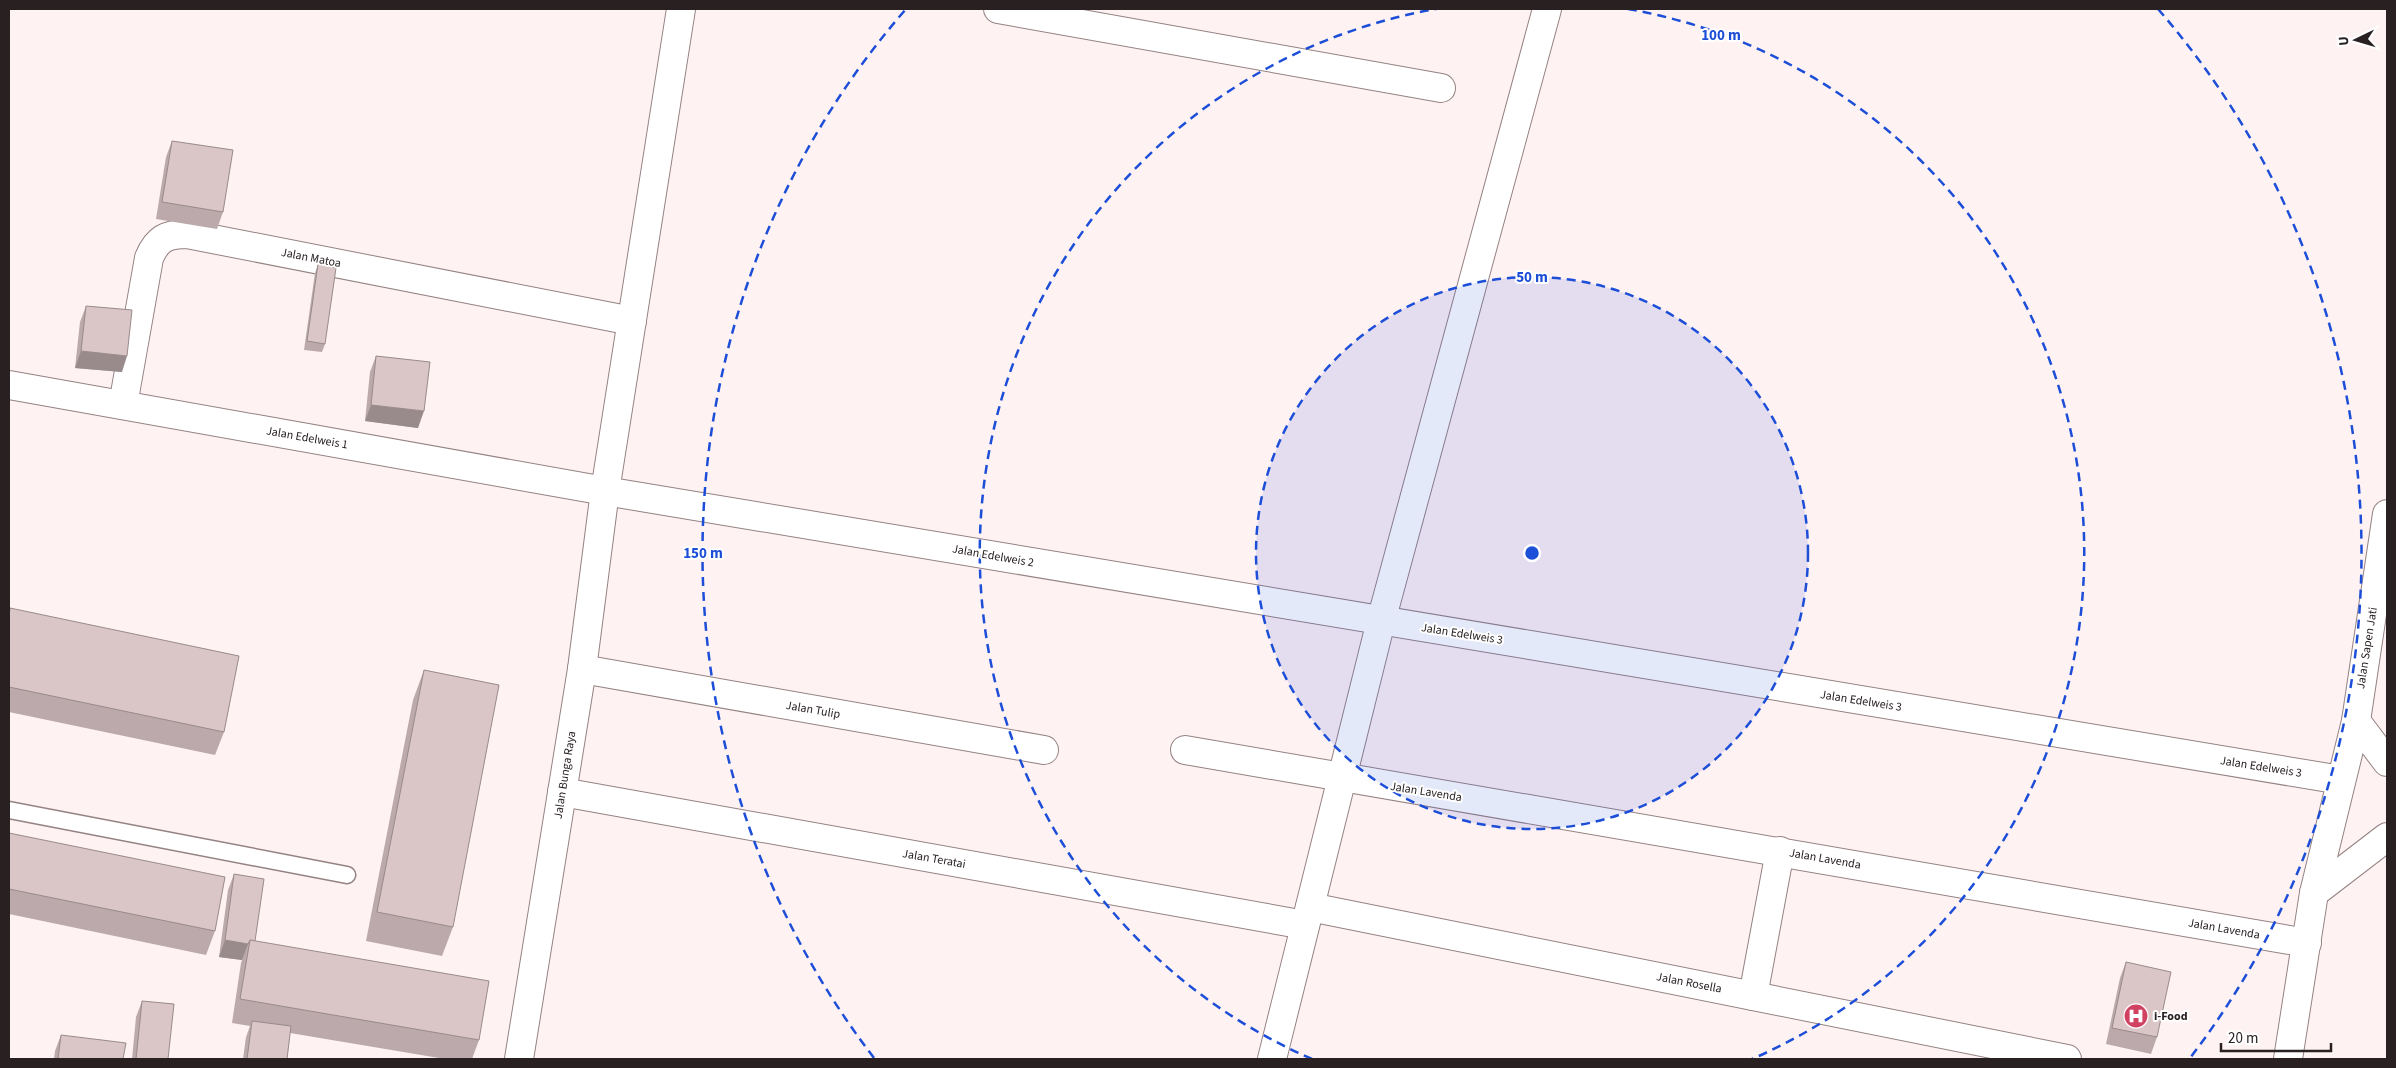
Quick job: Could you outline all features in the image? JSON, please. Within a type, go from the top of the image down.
[{"type":"street","name":"Jalan Bunga Raya","points":[[519,1059],[582,669],[605,491],[681,9]]},
{"type":"street","points":[[998,9],[1441,88]]},
{"type":"street","points":[[1272,1059],[1344,779],[1381,621],[1547,9]]},
{"type":"street","name":"Jalan Matoa","points":[[123,405],[149,258],[154,244],[164,237],[174,234],[187,234],[632,322]]},
{"type":"street","name":"Jalan Edelweis 1","points":[[9,385],[605,491]]},
{"type":"street","name":"Jalan Edelweis 2","points":[[605,491],[1381,621]]},
{"type":"street","name":"Jalan Sapen Jati","points":[[2288,1059],[2314,892],[2356,721],[2387,514]]},
{"type":"street","name":"Jalan Edelweis 3","points":[[1381,621],[2341,780]]},
{"type":"street","name":"Jalan Tulip","points":[[582,669],[1044,750]]},
{"type":"street","points":[[2356,721],[2387,762]]},
{"type":"street","name":"Jalan Lavenda","points":[[1185,750],[1344,779],[1780,851],[2307,943]]},
{"type":"street","name":"Jalan Teratai","points":[[562,792],[1308,916]]},
{"type":"street","points":[[2314,892],[2387,837]]},
{"type":"street","points":[[1753,996],[1780,851]]},
{"type":"street","name":"Jalan Rosella","points":[[1308,916],[1753,996],[2067,1059]]},
{"type":"lane","points":[[9,810],[347,875]]},
{"type":"building","points":[[172,141],[233,150],[223,212],[162,202]]},
{"type":"building","points":[[318,264],[336,268],[325,344],[307,341]]},
{"type":"building","points":[[86,306],[132,310],[127,356],[81,351]]},
{"type":"building","points":[[376,356],[430,362],[424,411],[371,405]]},
{"type":"building","points":[[10,608],[239,656],[224,732],[9,687]]},
{"type":"building","points":[[424,670],[499,685],[453,927],[377,912]]},
{"type":"building","points":[[9,833],[225,877],[215,931],[9,889]]},
{"type":"building","points":[[234,874],[264,879],[255,941],[250,940],[248,944],[225,940]]},
{"type":"building","points":[[250,940],[489,981],[479,1040],[240,999]]},
{"type":"building","name":"i-Food","points":[[2126,962],[2171,972],[2157,1037],[2112,1028]]},
{"type":"building","points":[[142,1001],[174,1004],[168,1059],[136,1059]]},
{"type":"building","points":[[252,1021],[291,1026],[287,1059],[247,1059]]},
{"type":"building","points":[[61,1035],[126,1043],[123,1059],[58,1059]]},
{"type":"place","name":"i-Food","points":[[2136,1016]]}]
